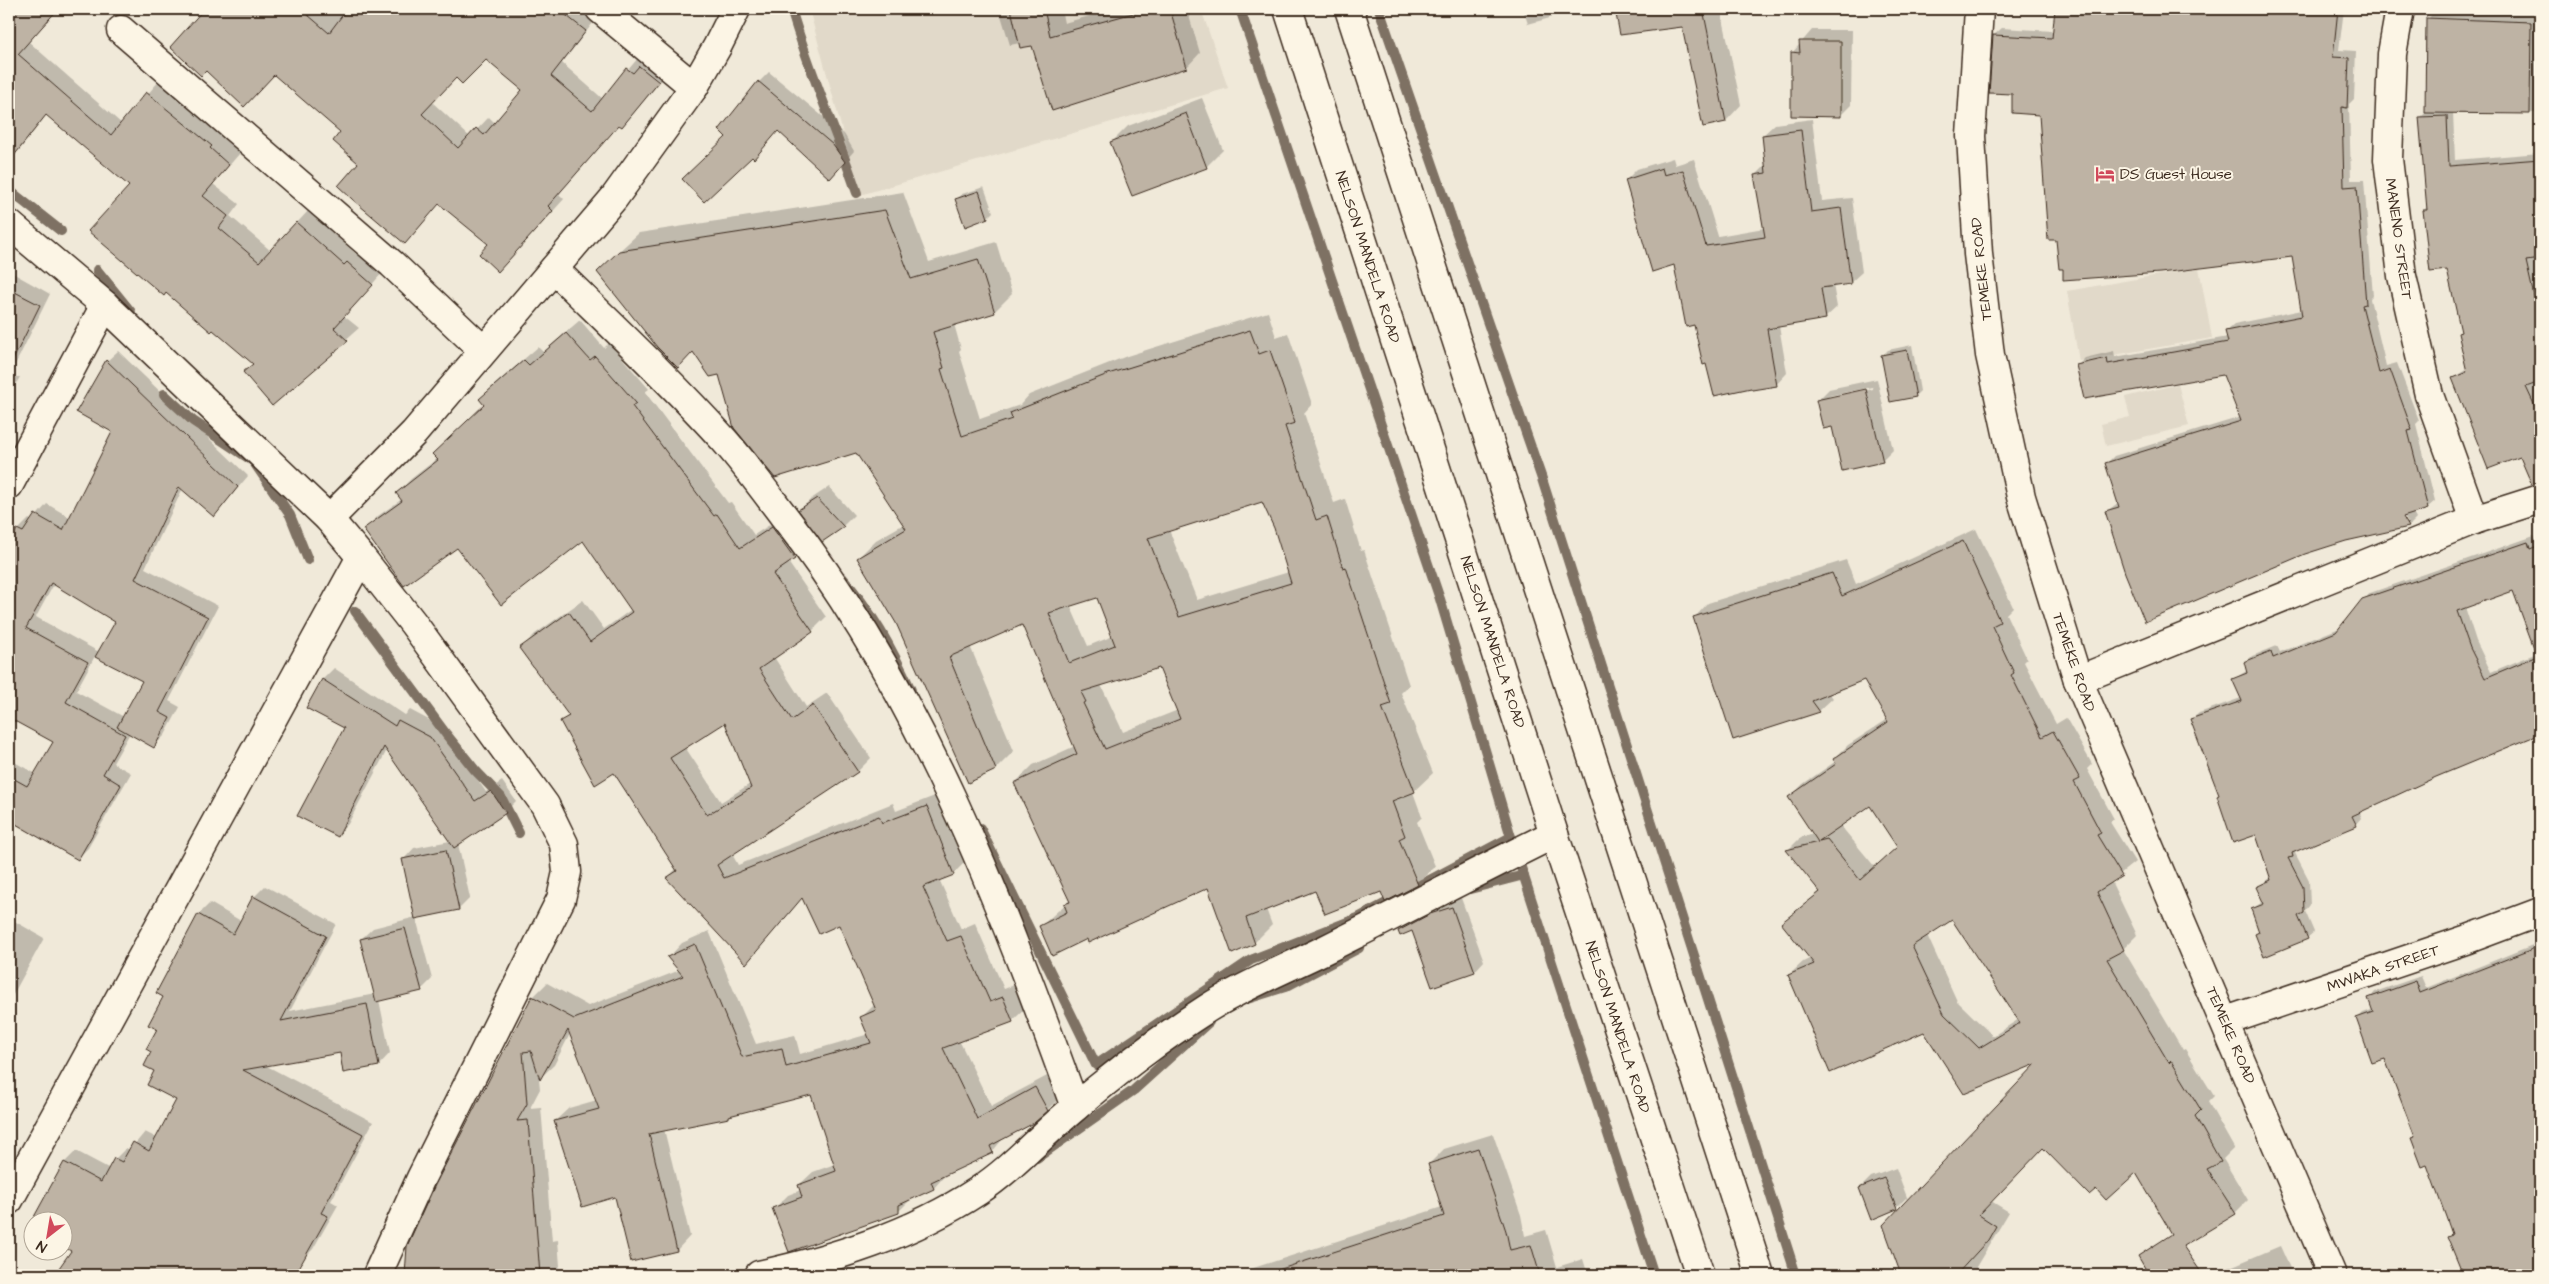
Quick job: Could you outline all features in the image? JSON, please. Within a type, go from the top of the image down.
[{"type":"street","points":[[600,9],[694,87]]},
{"type":"street","points":[[329,518],[414,433],[614,198],[694,87],[736,9]]},
{"type":"street","name":"NELSON MANDELA ROAD","points":[[1288,9],[1554,834],[1700,1275]]},
{"type":"street","points":[[1349,9],[1760,1275]]},
{"type":"street","name":"TEMEKE ROAD","points":[[1979,9],[1971,136],[1978,254],[1990,355],[2020,497],[2078,680],[2226,1022],[2332,1275]]},
{"type":"street","name":"MANENO STREET","points":[[2400,9],[2392,54],[2388,159],[2402,276],[2429,395],[2474,520]]},
{"type":"street","points":[[121,30],[392,264],[484,350]]},
{"type":"street","points":[[9,224],[105,305],[329,518],[413,623],[545,804],[564,844],[567,872],[561,899],[421,1178],[377,1275]]},
{"type":"street","points":[[554,269],[724,440],[785,517],[846,603],[913,718],[973,846],[1026,970],[1075,1107]]},
{"type":"street","points":[[9,486],[105,305]]},
{"type":"street","points":[[2078,680],[2474,520],[2540,499]]},
{"type":"street","points":[[9,1200],[361,556]]},
{"type":"street","points":[[775,1274],[846,1252],[919,1225],[947,1210],[979,1191],[1018,1161],[1075,1107],[1166,1036],[1249,984],[1324,950],[1554,834]]},
{"type":"street","name":"MWAKA STREET","points":[[2226,1022],[2468,939],[2540,912]]},
{"type":"shaded area","points":[[809,9],[1201,9],[1228,88],[860,195]]},
{"type":"shaded area","points":[[2199,268],[2212,338],[2079,361],[2067,291]]},
{"type":"shaded area","points":[[2178,384],[2189,426],[2106,446],[2101,424],[2130,417],[2125,397]]},
{"type":"building","points":[[18,9],[58,9],[18,54],[111,135],[146,92],[212,146],[210,148],[229,165],[203,196],[228,216],[219,228],[259,262],[296,222],[344,265],[347,262],[373,285],[334,328],[348,341],[272,406],[243,372],[253,364],[213,330],[211,332],[166,293],[164,296],[88,231],[129,186],[46,115],[9,162],[9,19]]},
{"type":"building","points":[[204,9],[301,9],[329,33],[347,9],[558,9],[586,31],[551,76],[592,111],[626,68],[633,73],[639,66],[659,82],[622,127],[619,125],[548,206],[553,211],[498,272],[479,254],[488,244],[439,204],[405,244],[352,199],[338,186],[358,163],[333,141],[340,132],[274,75],[244,107],[206,71],[201,76],[170,47]],"holes":[[[486,60],[522,90],[484,135],[476,128],[458,148],[422,114],[456,78],[462,84]]]},
{"type":"building","points":[[1011,9],[1044,9],[1050,36],[1148,9],[1170,9],[1187,68],[1052,111],[1032,46],[1020,48]]},
{"type":"building","points":[[1615,9],[1703,9],[1726,122],[1703,127],[1682,27],[1620,35]]},
{"type":"building","points":[[2055,9],[2338,9],[2333,57],[2349,58],[2347,108],[2342,107],[2344,187],[2357,186],[2366,304],[2362,305],[2379,373],[2390,369],[2412,430],[2408,431],[2428,509],[2403,517],[2409,527],[2346,541],[2305,554],[2145,622],[2125,573],[2105,511],[2119,507],[2105,463],[2241,421],[2223,375],[2084,399],[2076,365],[2107,358],[2108,364],[2228,342],[2225,331],[2302,316],[2292,257],[2160,273],[2063,280],[2063,269],[2059,269],[2056,240],[2048,240],[2039,115],[2012,113],[2012,94],[1989,93],[1993,35],[2052,38]]},
{"type":"building","points":[[2426,18],[2531,22],[2530,114],[2425,113]]},
{"type":"building","points":[[1799,41],[1841,41],[1841,117],[1791,116],[1791,52],[1800,53]]},
{"type":"building","points":[[758,81],[833,145],[845,162],[830,179],[778,131],[754,159],[752,157],[704,202],[682,179],[726,137],[719,130]]},
{"type":"building","points":[[1186,113],[1207,168],[1132,196],[1110,142]]},
{"type":"building","points":[[2447,116],[2449,166],[2540,159],[2540,259],[2526,261],[2540,323],[2540,382],[2526,387],[2540,417],[2540,484],[2532,485],[2520,457],[2488,469],[2452,378],[2467,372],[2458,333],[2461,332],[2447,270],[2430,272],[2423,210],[2427,210],[2419,117]]},
{"type":"building","points":[[1801,130],[1811,212],[1841,208],[1851,284],[1821,288],[1826,319],[1767,329],[1777,386],[1752,390],[1751,388],[1714,396],[1706,364],[1703,365],[1694,325],[1686,327],[1674,265],[1652,272],[1625,180],[1662,168],[1664,175],[1683,170],[1706,246],[1765,237],[1754,175],[1766,173],[1762,135]]},
{"type":"building","points":[[979,191],[988,218],[965,227],[955,199]]},
{"type":"building","points":[[885,210],[911,279],[978,259],[995,313],[933,332],[944,368],[941,369],[962,436],[1012,419],[1010,413],[1108,374],[1250,330],[1259,354],[1270,350],[1295,423],[1285,426],[1316,520],[1327,516],[1343,568],[1346,567],[1391,704],[1382,707],[1415,792],[1392,801],[1405,836],[1399,839],[1418,885],[1385,902],[1381,892],[1325,914],[1315,891],[1246,918],[1255,944],[1232,954],[1208,888],[1088,943],[1087,939],[1052,956],[1039,926],[1067,912],[1064,904],[1070,902],[1014,783],[1077,754],[1022,625],[949,657],[996,770],[968,783],[896,623],[857,558],[906,529],[856,453],[775,478],[734,428],[719,375],[710,377],[693,352],[678,368],[657,347],[597,272],[619,251]],"holes":[[[1262,502],[1274,528],[1291,583],[1179,617],[1148,538]],[[1097,598],[1115,645],[1069,663],[1049,613]],[[1159,668],[1180,719],[1105,749],[1083,703],[1086,702],[1081,692]]]},
{"type":"building","points":[[9,289],[40,305],[9,368]]},
{"type":"building","points":[[566,333],[590,360],[595,356],[636,403],[632,406],[714,516],[717,514],[740,548],[772,527],[795,559],[773,574],[813,632],[759,669],[792,720],[813,705],[858,772],[717,865],[724,878],[879,816],[882,823],[927,806],[954,875],[923,887],[947,941],[961,936],[990,1002],[1003,997],[1013,1022],[943,1048],[977,1119],[1035,1087],[1048,1111],[1034,1123],[990,1146],[993,1153],[931,1182],[934,1189],[899,1205],[899,1213],[789,1252],[772,1208],[802,1197],[798,1185],[836,1171],[811,1095],[729,1116],[729,1118],[649,1134],[677,1251],[631,1262],[615,1197],[582,1207],[554,1121],[599,1109],[568,1030],[540,1080],[531,1051],[523,1052],[527,1104],[517,1121],[528,1120],[540,1275],[405,1275],[407,1246],[435,1185],[532,996],[574,1019],[683,976],[667,957],[695,944],[742,1057],[782,1048],[786,1067],[871,1043],[860,1017],[876,1010],[839,925],[819,934],[802,898],[746,964],[666,878],[677,871],[614,773],[595,785],[560,721],[569,716],[519,648],[569,612],[590,642],[632,612],[583,541],[501,605],[457,548],[404,586],[363,529],[402,501],[396,493],[438,460],[432,454],[484,405],[479,399],[524,360],[529,365]],"holes":[[[725,723],[751,788],[707,815],[670,758]]]},
{"type":"building","points":[[1907,350],[1916,397],[1890,402],[1881,355]]},
{"type":"building","points":[[106,360],[238,487],[214,517],[179,487],[135,579],[208,617],[159,712],[170,718],[154,748],[117,727],[142,681],[95,657],[115,622],[51,583],[26,628],[88,662],[66,702],[125,735],[103,774],[121,785],[78,860],[9,820],[9,776],[27,786],[53,742],[9,718],[9,544],[17,529],[23,532],[35,514],[63,530],[112,432],[76,412]]},
{"type":"building","points":[[1866,389],[1883,462],[1842,471],[1832,427],[1823,429],[1816,400]]},
{"type":"building","points":[[817,498],[844,527],[822,542],[798,510]]},
{"type":"building","points":[[1963,541],[2000,622],[1992,626],[2014,673],[2011,675],[2042,737],[2053,731],[2080,779],[2074,782],[2101,833],[2097,835],[2122,876],[2097,892],[2124,950],[2107,959],[2169,1063],[2171,1061],[2201,1110],[2195,1116],[2221,1162],[2207,1169],[2236,1214],[2183,1246],[2203,1275],[2149,1275],[2138,1256],[2172,1234],[2136,1173],[2106,1200],[2096,1189],[2089,1195],[2043,1148],[1979,1215],[1996,1226],[1988,1240],[1956,1275],[1901,1275],[1883,1225],[2036,1064],[1964,1094],[1924,1032],[1830,1073],[1788,975],[1814,964],[1781,923],[1820,892],[1786,850],[1818,842],[1788,797],[1836,764],[1833,759],[1888,722],[1864,680],[1812,701],[1820,712],[1733,740],[1693,617],[1832,573],[1842,596]],"holes":[[[1870,806],[1897,847],[1860,880],[1827,839],[1819,841]],[[1952,920],[2020,1023],[1979,1048],[1944,1014],[1912,946]]]},
{"type":"building","points":[[2528,542],[2530,549],[2540,545],[2540,734],[2436,777],[2352,816],[2357,826],[2292,853],[2293,857],[2288,858],[2303,887],[2304,913],[2298,916],[2308,939],[2264,957],[2255,934],[2259,932],[2251,909],[2264,904],[2256,887],[2271,880],[2256,835],[2233,843],[2217,796],[2219,795],[2190,719],[2242,701],[2232,679],[2247,673],[2244,662],[2271,651],[2273,658],[2336,632],[2362,599]],"holes":[[[2513,591],[2537,656],[2485,678],[2470,648],[2457,611]]]},
{"type":"building","points":[[322,679],[395,726],[398,720],[430,737],[475,801],[491,791],[506,813],[454,848],[384,747],[338,837],[297,816],[344,728],[306,708]]},
{"type":"building","points":[[446,850],[459,910],[415,919],[402,859]]},
{"type":"building","points":[[253,896],[326,936],[281,1021],[367,1004],[379,1066],[343,1073],[340,1053],[243,1070],[363,1134],[321,1213],[328,1216],[295,1275],[54,1275],[63,1262],[72,1262],[72,1212],[37,1212],[64,1162],[101,1182],[114,1158],[122,1162],[133,1142],[149,1151],[176,1100],[147,1085],[154,1071],[144,1066],[151,1052],[146,1049],[157,1029],[148,1025],[163,997],[156,993],[198,914],[233,934]]},
{"type":"building","points":[[1452,907],[1475,972],[1432,987],[1412,931],[1400,936],[1398,931],[1430,914]]},
{"type":"building","points":[[405,928],[422,991],[376,1002],[360,939]]},
{"type":"building","points":[[2540,946],[2540,1275],[2463,1275],[2447,1236],[2452,1234],[2446,1217],[2427,1165],[2422,1167],[2411,1138],[2415,1137],[2385,1059],[2372,1063],[2356,1018],[2373,1012],[2368,998],[2416,981],[2420,993]]},
{"type":"building","points":[[1478,1148],[1506,1231],[1510,1250],[1531,1245],[1540,1275],[1279,1275],[1278,1270],[1444,1216],[1428,1164]]},
{"type":"building","points":[[1884,1178],[1897,1209],[1871,1220],[1859,1188]]},
{"type":"waterway","points":[[791,9],[857,193]]},
{"type":"waterway","points":[[1240,9],[1440,599],[1511,837],[1654,1275]]},
{"type":"waterway","points":[[1379,9],[1542,479],[1796,1275]]},
{"type":"waterway","points":[[9,190],[61,231]]},
{"type":"waterway","points":[[97,270],[131,312]]},
{"type":"waterway","points":[[164,394],[193,421],[253,461],[290,515],[308,560]]},
{"type":"waterway","points":[[842,577],[863,603],[881,631],[911,690]]},
{"type":"waterway","points":[[355,611],[446,734],[475,770],[501,797],[519,833]]},
{"type":"waterway","points":[[980,828],[1096,1065],[1251,960],[1358,918],[1511,837]]},
{"type":"waterway","points":[[1470,889],[1524,875]]},
{"type":"waterway","points":[[1247,999],[1285,987],[1359,948]]},
{"type":"waterway","points":[[1037,1158],[1134,1090],[1209,1022]]},
{"type":"place","name":"DS Guest House","points":[[2105,174]]}]
